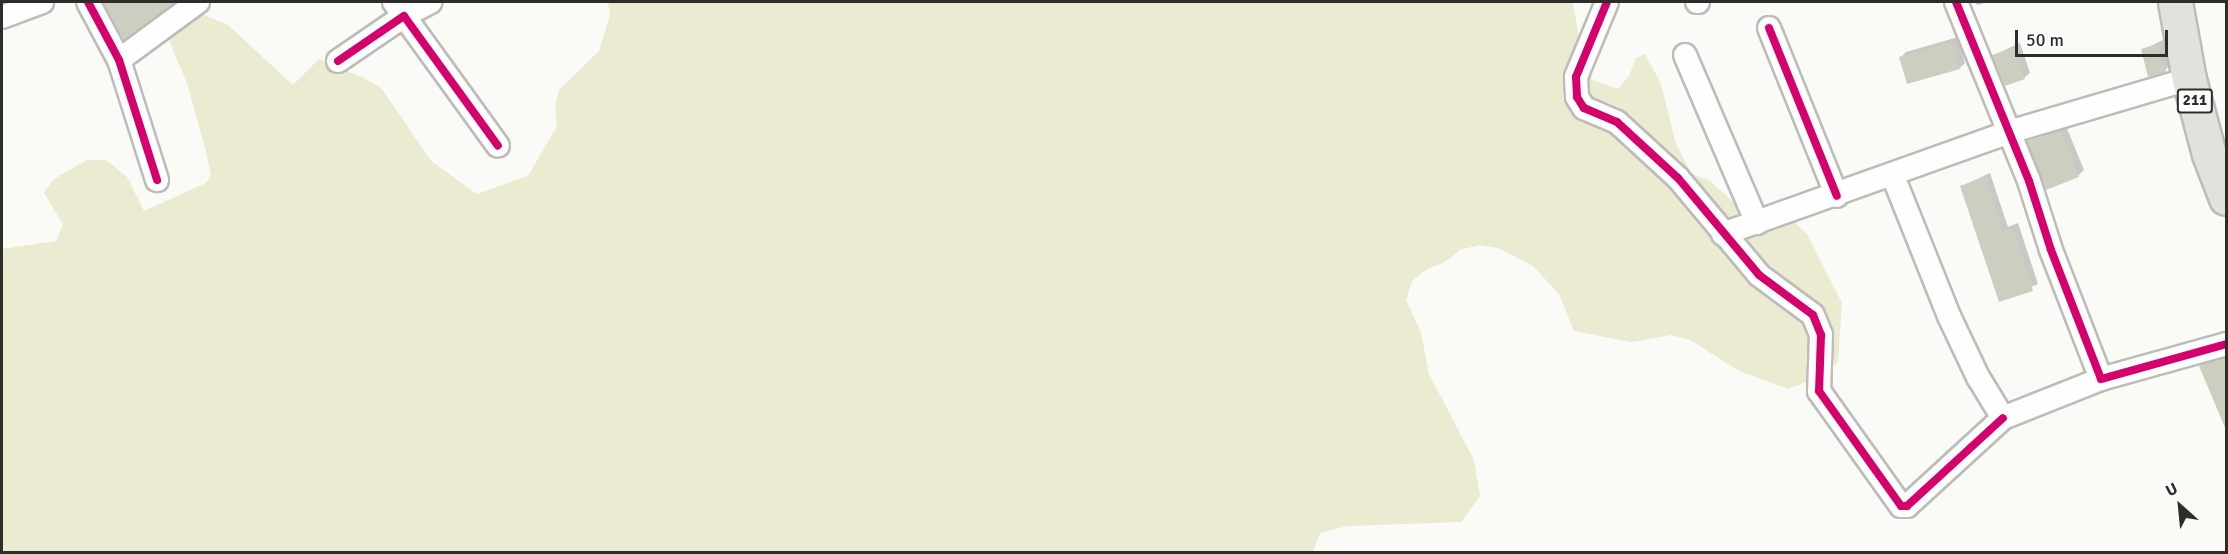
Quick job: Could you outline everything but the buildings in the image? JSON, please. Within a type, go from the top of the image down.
[{"type":"main road","name":"211","points":[[2175,2],[2189,79],[2209,154],[2226,198]]},
{"type":"street","points":[[2,17],[42,2]]},
{"type":"street","points":[[88,2],[119,60],[157,180]]},
{"type":"street","points":[[119,60],[198,2]]},
{"type":"street","points":[[338,61],[399,9],[430,2]]},
{"type":"street","points":[[1607,2],[1576,77],[1577,97],[1584,108],[1617,122],[1678,178],[1759,274],[1813,315],[1821,335],[1819,391],[1901,506],[1907,506],[2003,417],[2101,379],[2226,344]]},
{"type":"street","points":[[1956,2],[2009,132],[2101,379]]},
{"type":"street","points":[[399,9],[498,146]]},
{"type":"street","points":[[1769,28],[1837,196]]},
{"type":"street","points":[[1685,55],[1757,223]]},
{"type":"street","points":[[1723,234],[1837,196],[2009,132],[2189,79]]},
{"type":"street","points":[[1893,176],[1949,316],[1978,377],[2003,417]]},
{"type":"green space","points":[[608,2],[1573,2],[1579,38],[1586,44],[1592,80],[1618,89],[1629,76],[1636,58],[1645,54],[1661,84],[1675,141],[1691,174],[1709,180],[1738,206],[1788,216],[1807,234],[1842,303],[1838,362],[1819,377],[1788,389],[1739,371],[1690,340],[1671,335],[1631,342],[1574,331],[1559,294],[1533,266],[1499,248],[1479,245],[1460,250],[1445,262],[1427,269],[1412,281],[1406,300],[1421,332],[1429,374],[1474,460],[1480,496],[1461,522],[1347,526],[1320,533],[1313,552],[2,552],[2,249],[56,241],[63,224],[44,193],[54,179],[87,160],[106,160],[127,177],[144,211],[206,183],[211,175],[205,148],[187,83],[170,43],[171,34],[204,15],[228,25],[293,85],[319,59],[366,79],[382,89],[431,161],[477,194],[528,176],[557,126],[555,108],[559,90],[599,51],[610,15]]},
{"type":"cycle path","points":[[88,2],[119,60],[157,180]]},
{"type":"cycle path","points":[[1607,2],[1576,77],[1577,97],[1584,108],[1617,122],[1678,178],[1759,275],[1813,315],[1821,335],[1819,391],[1901,506],[1907,506],[2003,418]]},
{"type":"cycle path","points":[[1956,2],[2029,181],[2051,250],[2101,379],[2226,344]]},
{"type":"cycle path","points":[[338,61],[404,16],[498,146]]},
{"type":"cycle path","points":[[1769,28],[1837,196]]}]
